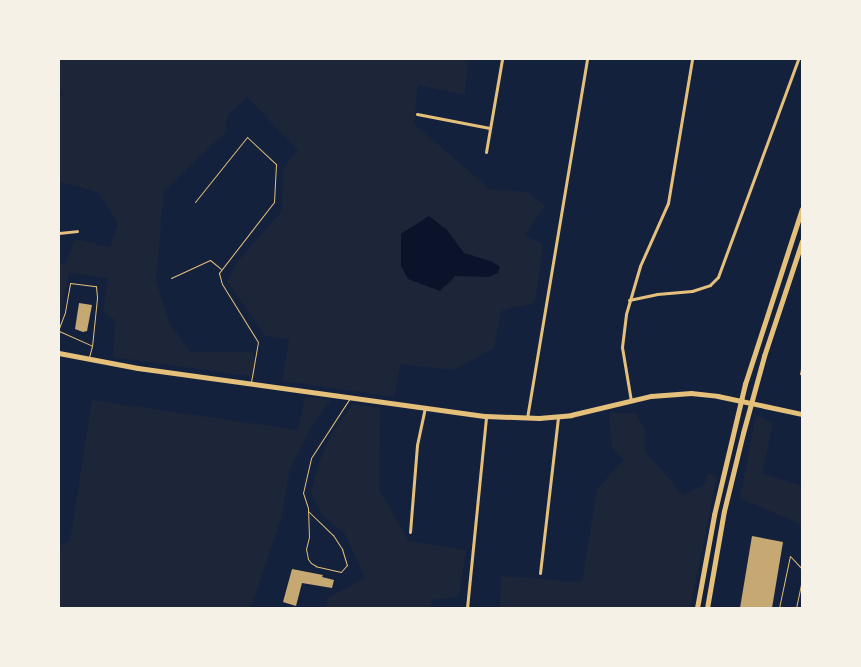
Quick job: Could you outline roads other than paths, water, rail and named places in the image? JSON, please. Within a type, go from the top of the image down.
[{"type":"main road","points":[[696,608],[717,497],[745,384],[802,209]]},
{"type":"main road","points":[[707,608],[724,510],[749,408],[772,330],[802,241]]},
{"type":"main road","points":[[59,353],[89,360],[486,416],[527,418],[558,416],[680,393],[718,396],[774,406],[802,414]]},
{"type":"street","points":[[486,152],[502,59]]},
{"type":"street","points":[[527,418],[587,59]]},
{"type":"street","points":[[631,401],[622,347],[629,300],[640,266],[668,203],[692,59]]},
{"type":"street","points":[[629,300],[657,294],[692,291],[710,285],[718,277],[798,59]]},
{"type":"street","points":[[417,114],[490,128]]},
{"type":"street","points":[[59,233],[78,231]]},
{"type":"street","points":[[410,532],[417,445],[425,408]]},
{"type":"street","points":[[468,608],[486,416]]},
{"type":"street","points":[[540,573],[558,416]]},
{"type":"lane","points":[[195,202],[247,137],[276,164],[274,202],[219,274],[222,284],[258,342],[250,383]]},
{"type":"lane","points":[[171,278],[210,260],[222,270]]},
{"type":"lane","points":[[89,360],[92,346],[97,298],[96,286],[76,282],[70,283],[65,312],[59,329],[92,346]]},
{"type":"lane","points":[[801,374],[802,362]]},
{"type":"lane","points":[[308,511],[333,535],[342,549],[347,565],[341,572],[311,563],[306,549],[309,537],[308,511],[303,493],[308,467],[337,415],[350,398]]},
{"type":"lane","points":[[779,608],[790,556],[802,569]]},
{"type":"lane","points":[[796,608],[802,579]]}]
